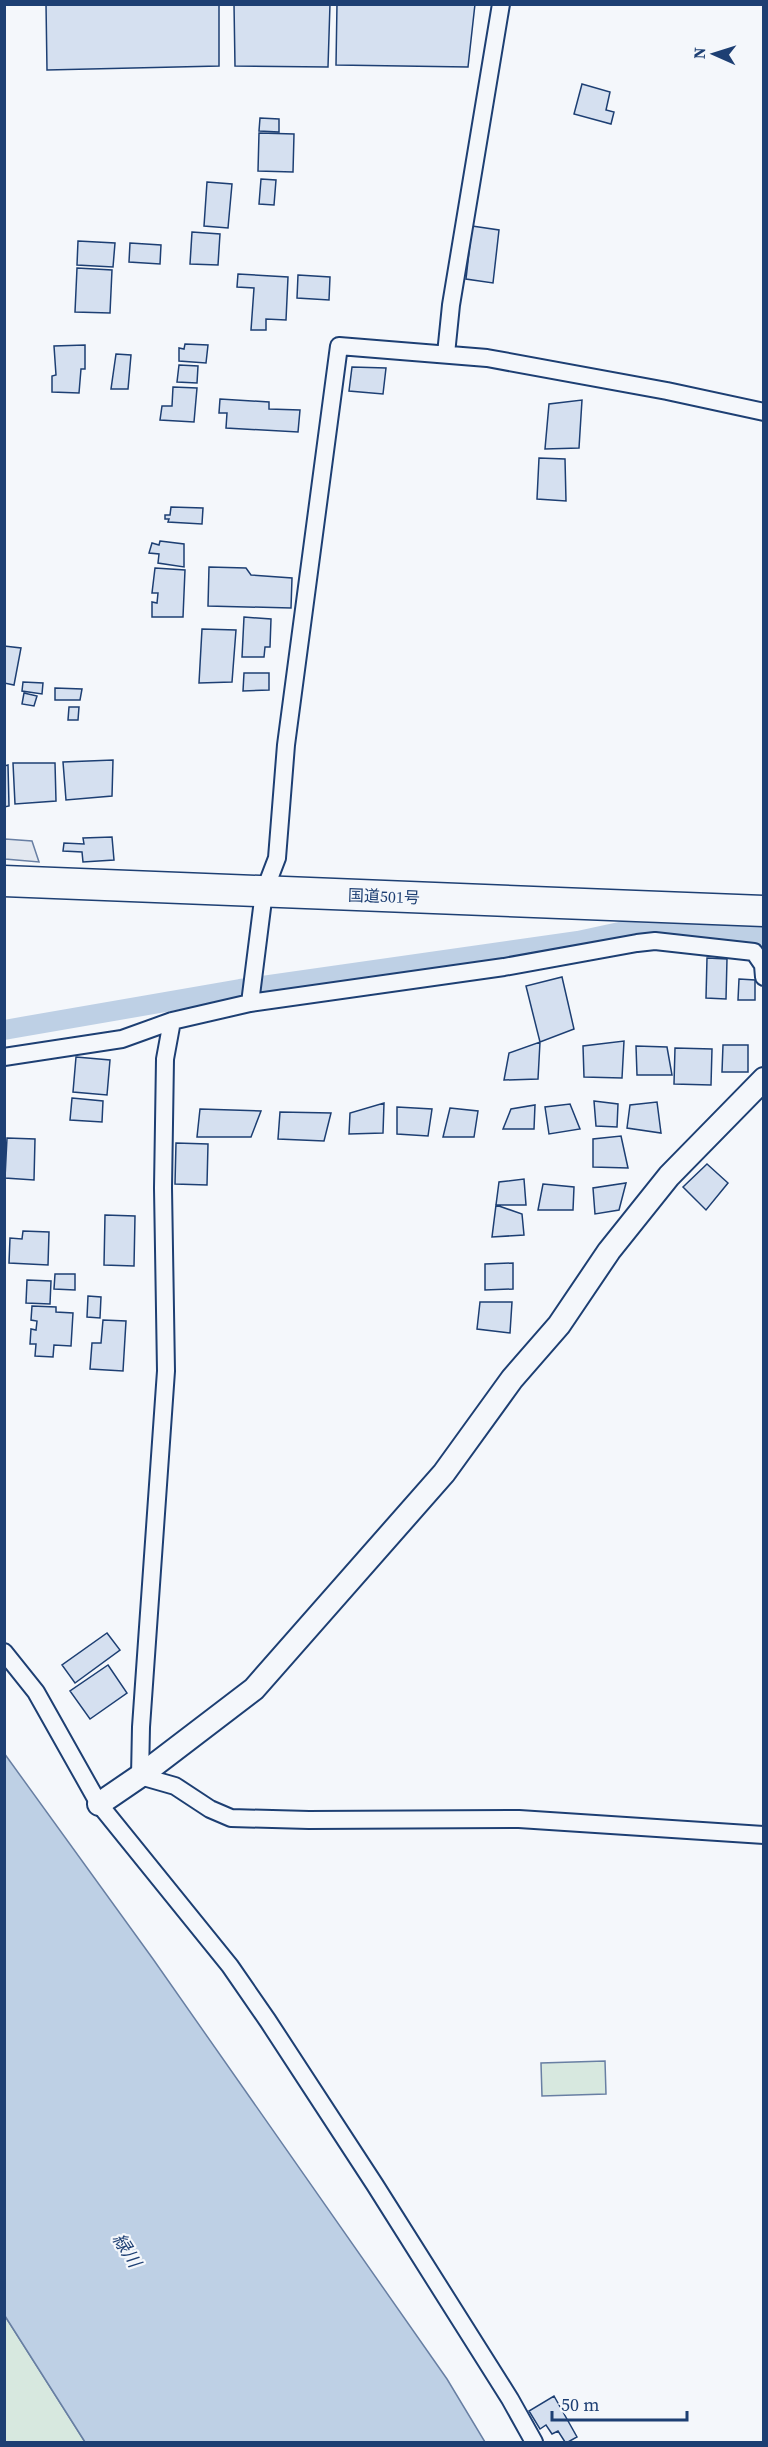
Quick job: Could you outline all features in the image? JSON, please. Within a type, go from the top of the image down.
[{"type":"highway","name":"国道501号","points":[[4,881],[764,911]]},
{"type":"street","points":[[446,354],[451,305],[501,4]]},
{"type":"street","points":[[251,993],[264,892],[277,858],[286,746],[339,346],[488,357],[666,390],[764,412]]},
{"type":"street","points":[[4,1057],[122,1039],[251,993],[504,967],[655,941],[754,952],[763,965],[764,977]]},
{"type":"street","points":[[141,1776],[141,1727],[166,1371],[165,1059],[172,1021]]},
{"type":"street","points":[[99,1804],[141,1776],[254,1689],[444,1473],[512,1379],[559,1325],[609,1251],[669,1176],[764,1079]]},
{"type":"street","points":[[4,1652],[36,1692],[99,1804],[230,1966],[268,2021],[394,2214],[510,2399],[534,2442]]},
{"type":"street","points":[[141,1776],[175,1786],[210,1809],[231,1818],[519,1819],[764,1835]]},
{"type":"shaded area","points":[[5,839],[32,841],[39,862],[5,859]]},
{"type":"shaded area","points":[[605,2061],[606,2094],[542,2096],[541,2063]]},
{"type":"shaded area","points":[[5,2316],[85,2442],[5,2442]]},
{"type":"water","name":"緑川","points":[[4,1753],[153,1959],[447,2379],[485,2442],[85,2442],[5,2316]]},
{"type":"building","points":[[46,4],[219,4],[219,66],[47,70]]},
{"type":"building","points":[[234,4],[330,4],[328,67],[235,66]]},
{"type":"building","points":[[337,4],[475,4],[468,67],[336,65]]},
{"type":"building","points":[[582,84],[610,92],[606,110],[614,112],[611,124],[574,114]]},
{"type":"building","points":[[260,118],[279,119],[279,132],[259,131]]},
{"type":"building","points":[[259,133],[294,134],[293,172],[258,171]]},
{"type":"building","points":[[261,179],[276,180],[274,205],[259,204]]},
{"type":"building","points":[[207,182],[232,184],[228,228],[204,226]]},
{"type":"building","points":[[472,226],[499,230],[493,283],[466,279]]},
{"type":"building","points":[[192,232],[220,234],[218,265],[190,264]]},
{"type":"building","points":[[78,241],[115,243],[113,267],[77,265]]},
{"type":"building","points":[[130,243],[161,245],[160,264],[129,262]]},
{"type":"building","points":[[77,268],[112,270],[110,313],[75,312]]},
{"type":"building","points":[[238,274],[288,277],[286,320],[266,319],[266,330],[251,330],[254,288],[237,287]]},
{"type":"building","points":[[298,275],[330,277],[329,300],[297,298]]},
{"type":"building","points":[[185,344],[208,345],[206,363],[179,361],[179,348],[184,349]]},
{"type":"building","points":[[85,345],[85,369],[81,369],[79,393],[52,392],[52,376],[56,375],[54,346]]},
{"type":"building","points":[[116,354],[131,355],[128,389],[111,389]]},
{"type":"building","points":[[179,365],[198,366],[197,383],[177,382]]},
{"type":"building","points":[[352,367],[386,368],[383,394],[349,391]]},
{"type":"building","points":[[173,387],[197,388],[194,422],[160,420],[162,406],[172,406]]},
{"type":"building","points":[[220,399],[269,402],[269,409],[300,410],[298,432],[226,428],[227,413],[219,413]]},
{"type":"building","points":[[582,400],[579,448],[545,449],[549,404]]},
{"type":"building","points":[[539,458],[565,459],[566,501],[537,499]]},
{"type":"building","points":[[171,507],[203,508],[202,524],[168,522],[169,519],[165,519],[165,515],[170,515]]},
{"type":"building","points":[[160,541],[184,544],[184,567],[158,563],[159,554],[149,553],[152,543],[159,545]]},
{"type":"building","points":[[209,567],[246,568],[251,575],[292,578],[291,608],[208,606]]},
{"type":"building","points":[[155,568],[185,570],[183,617],[152,617],[152,602],[157,603],[158,593],[152,593]]},
{"type":"building","points":[[244,617],[271,619],[270,647],[265,647],[264,657],[242,657]]},
{"type":"building","points":[[202,629],[236,630],[232,682],[199,683]]},
{"type":"building","points":[[4,646],[21,648],[14,685],[4,683]]},
{"type":"building","points":[[244,673],[269,673],[269,690],[243,691]]},
{"type":"building","points":[[23,682],[43,683],[42,694],[22,691]]},
{"type":"building","points":[[55,688],[82,689],[80,700],[55,700]]},
{"type":"building","points":[[24,693],[37,696],[34,706],[22,704]]},
{"type":"building","points":[[69,707],[79,707],[78,720],[68,720]]},
{"type":"building","points":[[113,760],[112,796],[66,800],[63,762]]},
{"type":"building","points":[[13,763],[55,763],[56,801],[15,804]]},
{"type":"building","points":[[8,765],[9,806],[4,807],[4,766]]},
{"type":"building","points":[[112,837],[114,860],[83,862],[82,852],[63,851],[64,843],[84,844],[83,838]]},
{"type":"building","points":[[707,958],[727,959],[726,999],[706,998]]},
{"type":"building","points":[[562,977],[574,1029],[540,1042],[526,986]]},
{"type":"building","points":[[739,979],[755,980],[755,1000],[738,1000]]},
{"type":"building","points":[[624,1041],[622,1078],[584,1077],[583,1046]]},
{"type":"building","points":[[540,1042],[538,1079],[504,1080],[509,1053]]},
{"type":"building","points":[[723,1045],[748,1045],[748,1072],[722,1072]]},
{"type":"building","points":[[636,1046],[667,1047],[672,1075],[637,1075]]},
{"type":"building","points":[[675,1048],[712,1049],[711,1085],[674,1084]]},
{"type":"building","points":[[76,1057],[110,1060],[107,1095],[73,1092]]},
{"type":"building","points":[[72,1098],[103,1101],[102,1122],[70,1120]]},
{"type":"building","points":[[594,1101],[618,1104],[617,1127],[596,1126]]},
{"type":"building","points":[[657,1102],[661,1133],[627,1128],[630,1105]]},
{"type":"building","points":[[384,1103],[383,1133],[349,1134],[350,1113]]},
{"type":"building","points":[[570,1104],[580,1129],[549,1134],[545,1107]]},
{"type":"building","points":[[535,1105],[534,1129],[503,1129],[511,1109]]},
{"type":"building","points":[[397,1107],[432,1109],[428,1136],[397,1134]]},
{"type":"building","points":[[450,1108],[478,1111],[474,1137],[443,1137]]},
{"type":"building","points":[[200,1109],[261,1111],[251,1137],[197,1137]]},
{"type":"building","points":[[280,1112],[331,1113],[324,1141],[278,1139]]},
{"type":"building","points":[[621,1136],[628,1168],[593,1167],[593,1139]]},
{"type":"building","points":[[7,1138],[35,1139],[34,1180],[5,1178]]},
{"type":"building","points":[[176,1143],[208,1144],[207,1185],[175,1184]]},
{"type":"building","points":[[707,1164],[728,1183],[706,1210],[683,1187]]},
{"type":"building","points":[[524,1179],[526,1205],[496,1205],[499,1182]]},
{"type":"building","points":[[626,1183],[619,1210],[595,1214],[593,1188]]},
{"type":"building","points":[[543,1184],[574,1187],[573,1210],[538,1210]]},
{"type":"building","points":[[496,1205],[522,1214],[524,1235],[492,1237]]},
{"type":"building","points":[[105,1215],[135,1216],[134,1266],[104,1265]]},
{"type":"building","points":[[23,1231],[49,1232],[48,1265],[9,1263],[10,1238],[22,1239]]},
{"type":"building","points":[[513,1263],[513,1289],[485,1290],[485,1264]]},
{"type":"building","points":[[55,1274],[75,1274],[75,1290],[54,1289]]},
{"type":"building","points":[[27,1280],[51,1281],[50,1304],[26,1303]]},
{"type":"building","points":[[88,1296],[101,1297],[100,1318],[87,1317]]},
{"type":"building","points":[[480,1302],[512,1302],[510,1333],[477,1329]]},
{"type":"building","points":[[32,1306],[56,1307],[56,1312],[73,1313],[71,1346],[54,1345],[53,1357],[35,1356],[36,1344],[30,1344],[31,1329],[36,1330],[37,1321],[31,1320]]},
{"type":"building","points":[[103,1320],[126,1321],[123,1371],[90,1369],[92,1343],[101,1343]]},
{"type":"building","points":[[107,1633],[120,1650],[75,1683],[62,1665]]},
{"type":"building","points":[[108,1665],[127,1693],[90,1719],[70,1691]]},
{"type":"building","points":[[554,2396],[577,2437],[568,2442],[565,2442],[558,2431],[552,2434],[546,2425],[540,2429],[529,2411]]},
{"type":"waterway","points":[[4,1030],[240,989],[578,941],[638,928],[764,935]]}]
